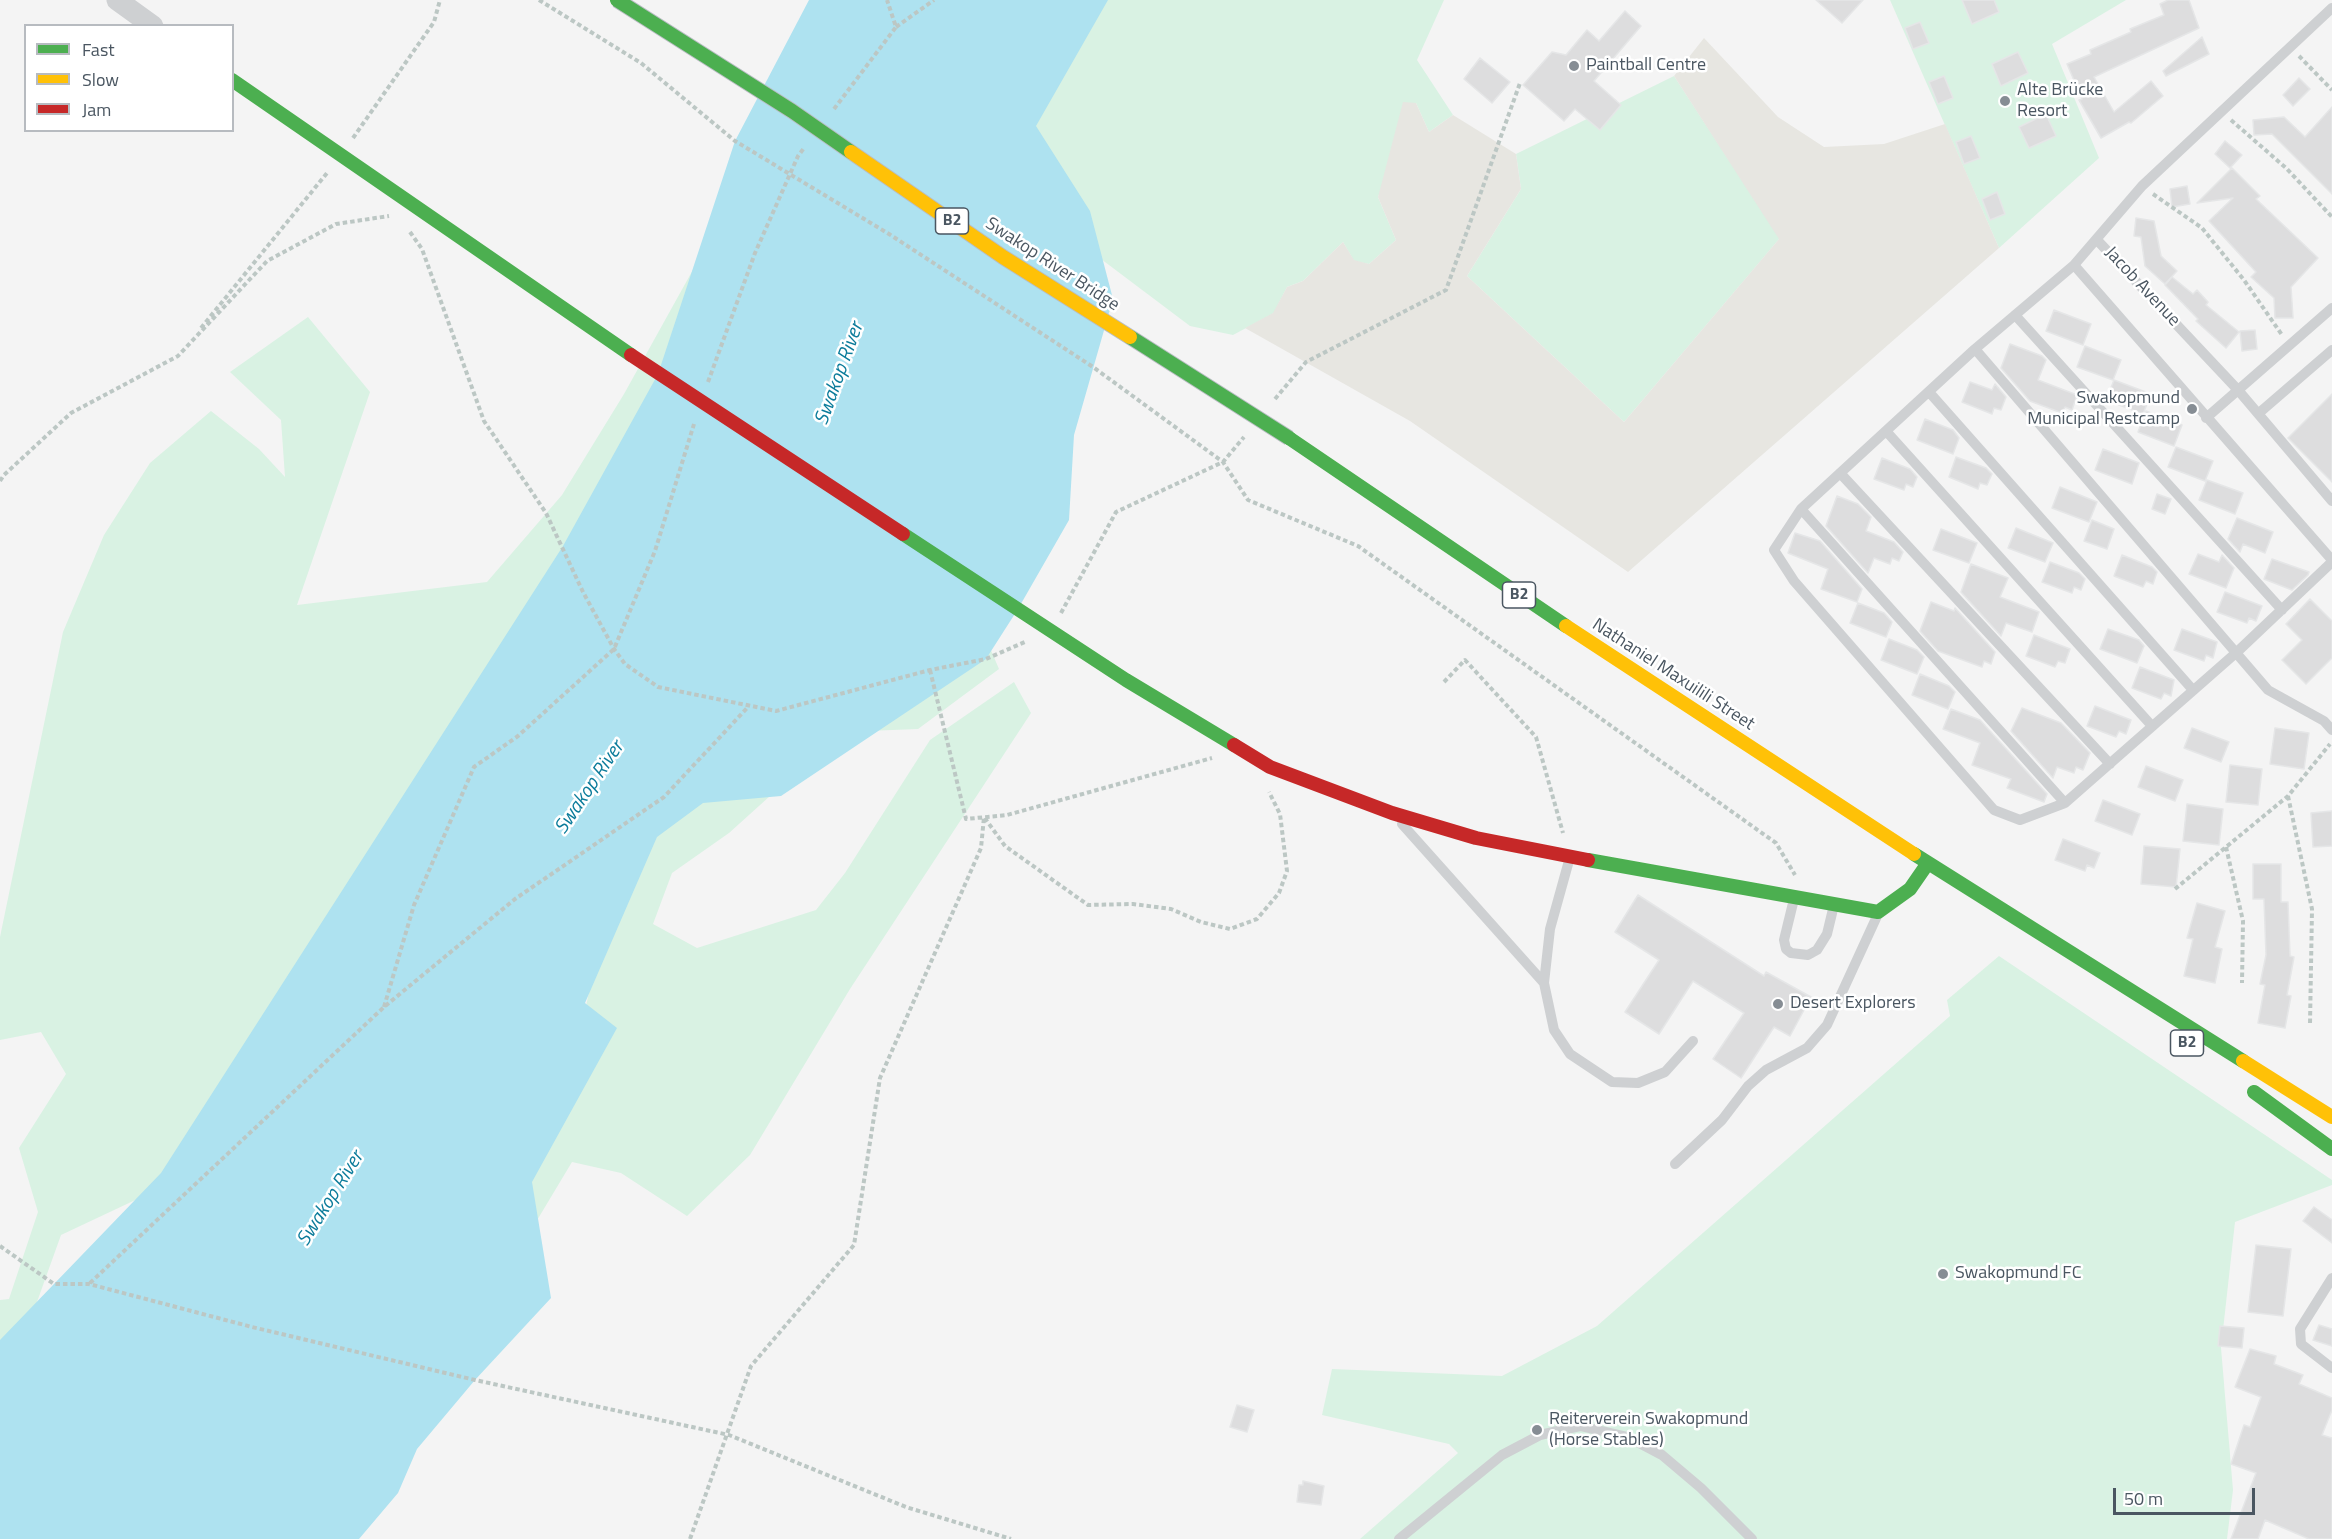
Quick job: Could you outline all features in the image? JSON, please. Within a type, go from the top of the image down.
[{"type":"main road","name":"Swakop River Bridge","points":[[617,0],[792,111],[1003,257],[1289,438]]},
{"type":"main road","points":[[234,81],[701,403],[1126,680],[1270,767],[1392,813],[1476,838],[1878,912],[1899,900],[1928,863]]},
{"type":"main road","name":"Nathaniel Maxuilili Street","points":[[1289,438],[1609,655],[1928,863],[2042,937],[2332,1117]]},
{"type":"main road","name":"Nathaniel Maxuilili Street","points":[[2042,937],[2187,1043]]},
{"type":"main road","points":[[2245,1086],[2332,1149]]},
{"type":"street","points":[[117,0],[150,24]]},
{"type":"lane","name":"Jacob Avenue","points":[[2332,8],[2142,186],[2097,240],[2259,413],[2332,501]]},
{"type":"lane","points":[[2097,240],[2074,265],[1975,349],[1801,509],[1774,550],[1794,581],[1994,810],[2020,820],[2065,803],[2237,651],[2332,561]]},
{"type":"lane","name":"Jacob Avenue","points":[[2074,265],[2332,561]]},
{"type":"lane","points":[[2206,418],[2332,308]]},
{"type":"lane","points":[[2015,315],[2282,610]]},
{"type":"lane","points":[[1975,349],[2237,651],[2268,690],[2324,721],[2332,730]]},
{"type":"lane","points":[[2259,413],[2332,350]]},
{"type":"lane","points":[[1929,392],[2193,690]]},
{"type":"lane","points":[[1886,431],[2152,726]]},
{"type":"lane","points":[[1840,473],[2110,764]]},
{"type":"lane","points":[[1801,509],[2065,803]]},
{"type":"lane","points":[[1392,813],[1544,983]]},
{"type":"lane","points":[[1570,857],[1550,929],[1544,983],[1554,1030],[1570,1054],[1612,1082],[1638,1083],[1665,1072],[1693,1041]]},
{"type":"lane","points":[[1794,898],[1784,940],[1786,949],[1791,953],[1808,955],[1817,950],[1827,934],[1834,905]]},
{"type":"lane","points":[[1675,1164],[1722,1119],[1748,1086],[1766,1070],[1807,1048],[1827,1025],[1859,959],[1878,912]]},
{"type":"lane","points":[[2332,1278],[2300,1329],[2301,1344],[2332,1368]]},
{"type":"lane","points":[[1399,1539],[1502,1455],[1540,1435],[1580,1426],[1628,1437],[1662,1455],[1701,1488],[1752,1539]]},
{"type":"path","points":[[178,356],[341,155],[434,22],[440,0]]},
{"type":"path","points":[[539,0],[641,63],[735,141],[889,234],[1093,367],[1223,462],[1248,500],[1358,546],[1776,843],[1811,901]]},
{"type":"path","points":[[887,0],[896,27]]},
{"type":"path","points":[[833,110],[896,27],[934,0]]},
{"type":"path","points":[[2291,47],[2332,90]]},
{"type":"path","points":[[1268,408],[1306,362],[1446,290],[1520,83]]},
{"type":"path","points":[[2222,112],[2286,168],[2332,217]]},
{"type":"path","points":[[384,1007],[414,905],[474,767],[519,736],[614,649],[655,551],[701,403],[755,253],[789,175],[805,147]]},
{"type":"path","points":[[2142,186],[2202,228],[2244,280],[2289,346]]},
{"type":"path","points":[[0,482],[4,475],[71,413],[178,356],[267,261],[336,224],[421,210]]},
{"type":"path","points":[[404,223],[423,249],[484,421],[546,513],[583,592],[614,649],[625,664],[658,687],[776,711],[930,670],[986,659],[1051,631],[1116,512],[1223,462],[1246,435]]},
{"type":"path","points":[[1444,682],[1465,660],[1536,737],[1570,857]]},
{"type":"path","points":[[930,670],[966,819],[1008,815],[1242,750]]},
{"type":"path","points":[[89,1284],[384,1007],[515,898],[664,797],[748,707]]},
{"type":"path","points":[[2175,889],[2288,796],[2332,741]]},
{"type":"path","points":[[1209,759],[1219,763]]},
{"type":"path","points":[[984,817],[1005,846],[1088,904],[1133,904],[1171,909],[1202,922],[1230,929],[1257,919],[1279,893],[1287,871],[1280,814],[1263,786]]},
{"type":"path","points":[[2288,796],[2312,909],[2310,1024]]},
{"type":"path","points":[[690,1539],[729,1435],[751,1366],[854,1245],[880,1078],[981,848],[984,817]]},
{"type":"path","points":[[2226,847],[2243,921],[2242,983]]},
{"type":"path","points":[[0,1246],[54,1284],[89,1284],[252,1327],[453,1375],[729,1435],[906,1507],[1011,1539]]},
{"type":"green space","points":[[837,0],[1444,0],[1417,60],[1453,115],[1429,132],[1416,103],[1378,197],[1396,240],[1369,264],[1354,261],[1343,242],[1303,281],[1287,287],[1274,313],[1233,335],[1190,326],[1016,195],[978,620],[999,669],[918,729],[841,732],[729,833],[672,873],[653,924],[697,948],[816,910],[845,873],[930,740],[1014,682],[1031,713],[850,989],[750,1155],[687,1216],[621,1173],[572,1162],[488,1302],[578,1045],[613,875],[180,1179],[61,1235],[14,1366],[0,1509],[0,1300],[9,1299],[38,1212],[19,1148],[66,1074],[41,1032],[0,1040],[0,937],[63,632],[104,535],[150,463],[211,411],[259,449],[285,477],[281,420],[230,372],[308,317],[370,392],[297,605],[487,582],[562,495],[624,394],[725,212]]},
{"type":"green space","name":"Alte Brücke Resort","points":[[1890,0],[2126,0],[2052,44],[2099,158],[1999,248]]},
{"type":"green space","points":[[1674,76],[1780,238],[1624,422],[1467,276],[1521,189],[1516,154]]},
{"type":"green space","name":"Swakopmund FC","points":[[1999,956],[2332,1180],[2332,1185],[2235,1222],[2221,1348],[2233,1490],[2227,1539],[1360,1539],[1458,1453],[1449,1444],[1322,1415],[1332,1369],[1502,1376],[1597,1326],[1950,1016],[1947,1000]]},
{"type":"sand","points":[[1704,38],[1778,117],[1824,147],[1884,144],[1945,124],[1999,248],[1628,572],[1410,421],[1245,328],[1273,313],[1287,287],[1303,281],[1343,242],[1354,260],[1369,264],[1396,240],[1378,197],[1403,102],[1416,103],[1429,132],[1453,115],[1516,154],[1521,189],[1467,276],[1624,422],[1779,239],[1674,76]]},
{"type":"water","name":"Swakop River","points":[[809,0],[1108,0],[1036,126],[1090,211],[1113,299],[1074,435],[1069,520],[1018,609],[986,659],[781,796],[703,803],[657,837],[585,1003],[617,1028],[532,1182],[551,1298],[475,1380],[417,1449],[398,1493],[359,1539],[0,1539],[0,1340],[161,1173],[563,546],[658,374],[735,141]]},
{"type":"building","points":[[1816,0],[1863,0],[1842,23]]},
{"type":"building","points":[[1962,0],[1994,0],[1999,12],[1972,24]]},
{"type":"building","points":[[2168,0],[2189,0],[2199,28],[2094,77],[2114,112],[2151,81],[2163,96],[2131,123],[2101,138],[2079,100],[2082,99],[2067,64],[2091,54],[2090,50],[2131,32],[2130,29],[2164,15],[2160,4]]},
{"type":"building","name":"Paintball Centre","points":[[1625,11],[1641,26],[1594,81],[1621,105],[1600,130],[1575,109],[1564,121],[1523,85],[1552,52],[1566,55],[1587,30],[1599,41]]},
{"type":"building","points":[[1920,22],[1929,43],[1913,49],[1905,28]]},
{"type":"building","points":[[2202,37],[2209,54],[2166,76],[2163,71]]},
{"type":"building","points":[[2018,52],[2028,73],[2001,86],[1992,64]]},
{"type":"building","points":[[1480,58],[1510,82],[1492,103],[1464,79]]},
{"type":"building","points":[[1944,76],[1953,98],[1938,104],[1929,82]]},
{"type":"building","points":[[2299,78],[2310,89],[2293,106],[2283,95]]},
{"type":"building","points":[[2332,107],[2332,194],[2272,134],[2254,135],[2253,120],[2284,117],[2305,137]]},
{"type":"building","points":[[2046,114],[2056,136],[2029,148],[2019,127]]},
{"type":"building","points":[[1971,136],[1980,158],[1964,164],[1956,142]]},
{"type":"building","points":[[2225,141],[2242,155],[2230,168],[2215,154]]},
{"type":"building","points":[[2232,168],[2260,196],[2256,199],[2318,258],[2291,287],[2293,318],[2275,318],[2274,298],[2251,277],[2256,272],[2209,221],[2233,198],[2197,203]]},
{"type":"building","points":[[2187,186],[2190,204],[2172,207],[2170,189]]},
{"type":"building","points":[[1997,192],[2005,214],[1990,220],[1982,199]]},
{"type":"building","points":[[2136,218],[2154,221],[2161,256],[2177,271],[2165,284],[2145,266],[2141,237],[2134,236]]},
{"type":"building","points":[[2172,277],[2193,294],[2197,290],[2208,302],[2206,305],[2239,332],[2226,348],[2196,321],[2198,319],[2165,285]]},
{"type":"building","points":[[2054,310],[2091,324],[2083,345],[2046,331]]},
{"type":"building","points":[[2255,330],[2257,349],[2242,351],[2240,331]]},
{"type":"building","points":[[2010,344],[2042,356],[2046,360],[2038,380],[2077,395],[2072,410],[2065,407],[2062,413],[2030,401],[2001,368]]},
{"type":"building","points":[[2085,346],[2121,360],[2113,380],[2077,367]]},
{"type":"building","points":[[2114,380],[2151,394],[2143,414],[2106,400]]},
{"type":"building","points":[[1970,382],[1992,390],[1995,384],[2006,397],[2001,410],[1994,408],[1992,414],[1962,402]]},
{"type":"building","points":[[2332,394],[2332,482],[2288,438]]},
{"type":"building","points":[[2146,411],[2182,425],[2174,446],[2138,432]]},
{"type":"building","points":[[1925,419],[1953,430],[1959,438],[1953,454],[1917,440]]},
{"type":"building","points":[[2176,447],[2213,461],[2205,481],[2168,467]]},
{"type":"building","points":[[2103,449],[2139,463],[2132,484],[2095,470]]},
{"type":"building","points":[[1956,457],[1986,468],[1992,474],[1987,485],[1980,483],[1978,489],[1949,477]]},
{"type":"building","points":[[1882,458],[1910,469],[1917,477],[1913,487],[1906,484],[1904,490],[1874,479]]},
{"type":"building","points":[[2207,480],[2243,493],[2235,514],[2199,500]]},
{"type":"building","points":[[2060,487],[2097,502],[2089,522],[2052,508]]},
{"type":"building","points":[[2157,494],[2171,499],[2165,514],[2152,509]]},
{"type":"building","points":[[1837,496],[1858,504],[1871,517],[1866,531],[1894,542],[1903,552],[1899,561],[1892,558],[1890,564],[1874,558],[1868,573],[1826,526]]},
{"type":"building","points":[[2237,518],[2273,532],[2265,553],[2243,544],[2240,552],[2228,539]]},
{"type":"building","points":[[2092,520],[2114,529],[2107,549],[2084,541]]},
{"type":"building","points":[[2016,528],[2053,543],[2045,562],[2008,548]]},
{"type":"building","points":[[1941,529],[1977,543],[1969,563],[1933,550]]},
{"type":"building","points":[[1795,533],[1820,541],[1862,589],[1857,602],[1821,589],[1828,569],[1788,553]]},
{"type":"building","points":[[2198,554],[2219,562],[2222,555],[2234,568],[2226,588],[2189,574]]},
{"type":"building","points":[[2122,555],[2152,567],[2157,572],[2153,584],[2146,581],[2143,587],[2114,576]]},
{"type":"building","points":[[2272,559],[2309,572],[2308,575],[2292,590],[2264,579]]},
{"type":"building","points":[[2050,562],[2079,573],[2085,579],[2081,590],[2074,587],[2072,593],[2042,582]]},
{"type":"building","points":[[1971,564],[2008,578],[2000,597],[2039,612],[2032,632],[2006,623],[2001,636],[1961,592]]},
{"type":"building","points":[[2225,592],[2262,606],[2256,621],[2249,618],[2247,623],[2217,612]]},
{"type":"building","points":[[2310,599],[2332,621],[2332,658],[2306,684],[2282,660],[2302,640],[2286,624]]},
{"type":"building","points":[[1931,602],[1954,611],[1955,608],[1995,652],[1991,664],[1984,661],[1982,667],[1938,651],[1920,631]]},
{"type":"building","points":[[1858,603],[1884,613],[1892,622],[1886,637],[1850,623]]},
{"type":"building","points":[[2108,629],[2139,640],[2144,646],[2137,663],[2100,649]]},
{"type":"building","points":[[2182,629],[2217,642],[2213,658],[2206,655],[2204,661],[2174,650]]},
{"type":"building","points":[[2034,635],[2070,649],[2065,663],[2058,661],[2055,667],[2026,656]]},
{"type":"building","points":[[1889,639],[1917,650],[1924,657],[1917,674],[1881,660]]},
{"type":"building","points":[[2140,667],[2174,680],[2171,696],[2164,693],[2161,699],[2132,688]]},
{"type":"building","points":[[1920,674],[1949,686],[1955,692],[1948,709],[1912,695]]},
{"type":"building","points":[[2095,706],[2131,720],[2126,734],[2119,731],[2116,737],[2087,726]]},
{"type":"building","points":[[2022,708],[2061,723],[2090,753],[2083,770],[2076,767],[2074,773],[2057,767],[2053,778],[2011,731]]},
{"type":"building","points":[[1951,709],[1980,720],[2047,794],[2044,802],[2007,788],[2011,779],[1972,765],[1980,743],[1943,729]]},
{"type":"building","points":[[2192,728],[2229,742],[2221,762],[2184,748]]},
{"type":"building","points":[[2275,728],[2309,733],[2304,769],[2270,764]]},
{"type":"building","points":[[2230,765],[2262,769],[2258,805],[2226,802]]},
{"type":"building","points":[[2146,766],[2183,780],[2175,801],[2138,787]]},
{"type":"building","points":[[2103,800],[2140,814],[2132,835],[2095,821]]},
{"type":"building","points":[[2187,804],[2223,809],[2219,845],[2183,841]]},
{"type":"building","points":[[2332,811],[2332,846],[2313,847],[2311,813]]},
{"type":"building","points":[[2063,839],[2100,853],[2094,868],[2087,865],[2085,871],[2055,860]]},
{"type":"building","points":[[2144,846],[2180,849],[2176,887],[2141,884]]},
{"type":"building","points":[[2253,864],[2281,864],[2281,902],[2288,902],[2290,956],[2294,957],[2287,995],[2291,996],[2285,1028],[2258,1023],[2265,985],[2260,984],[2266,955],[2264,899],[2253,899]]},
{"type":"building","points":[[1638,895],[1764,976],[1766,972],[1811,997],[1790,1036],[1774,1027],[1741,1078],[1713,1059],[1744,1013],[1693,981],[1659,1034],[1625,1012],[1659,960],[1615,932]]},
{"type":"building","points":[[2197,903],[2225,911],[2215,947],[2222,949],[2215,983],[2184,976],[2193,939],[2187,938]]},
{"type":"building","points":[[2314,1207],[2332,1220],[2332,1243],[2303,1221]]},
{"type":"building","points":[[2256,1245],[2291,1249],[2283,1316],[2248,1312]]},
{"type":"building","points":[[2319,1325],[2332,1329],[2332,1346],[2313,1340]]},
{"type":"building","points":[[2220,1326],[2244,1328],[2242,1348],[2218,1346]]},
{"type":"building","points":[[2250,1349],[2276,1356],[2274,1364],[2303,1375],[2299,1384],[2332,1398],[2332,1410],[2322,1435],[2332,1438],[2332,1539],[2309,1539],[2265,1520],[2258,1539],[2231,1539],[2256,1473],[2231,1464],[2244,1425],[2250,1427],[2261,1397],[2235,1387]]},
{"type":"building","points":[[1237,1405],[1254,1410],[1247,1432],[1230,1427]]},
{"type":"building","points":[[1303,1481],[1324,1486],[1321,1505],[1297,1502],[1299,1485],[1303,1485]]},
{"type":"traffic: fast","points":[[617,0],[792,111],[851,152]]},
{"type":"traffic: fast","points":[[234,81],[631,355]]},
{"type":"traffic: fast","points":[[1130,337],[1289,438]]},
{"type":"traffic: fast","points":[[1289,438],[1566,626]]},
{"type":"traffic: fast","points":[[903,534],[1126,680],[1234,745]]},
{"type":"traffic: fast","points":[[1914,854],[2243,1061]]},
{"type":"traffic: fast","points":[[1588,860],[1878,912],[1910,889],[1928,863]]},
{"type":"traffic: fast","points":[[2254,1092],[2332,1149]]},
{"type":"traffic: slow","points":[[851,152],[1003,257],[1130,337]]},
{"type":"traffic: slow","points":[[1566,626],[1914,854]]},
{"type":"traffic: slow","points":[[2243,1061],[2332,1117]]},
{"type":"traffic: jam","points":[[631,355],[903,534]]},
{"type":"traffic: jam","points":[[1234,745],[1270,767],[1392,813],[1476,838],[1588,860]]},
{"type":"place","name":"Paintball Centre","points":[[1574,66]]},
{"type":"place","name":"Alte Brücke Resort","points":[[2005,101]]},
{"type":"place","name":"Swakopmund Municipal Restcamp","points":[[2192,409]]},
{"type":"place","name":"Desert Explorers","points":[[1778,1004]]},
{"type":"place","name":"Swakopmund FC","points":[[1943,1274]]},
{"type":"place","name":"Reiterverein Swakopmund (Horse Stables)","points":[[1537,1430]]}]
